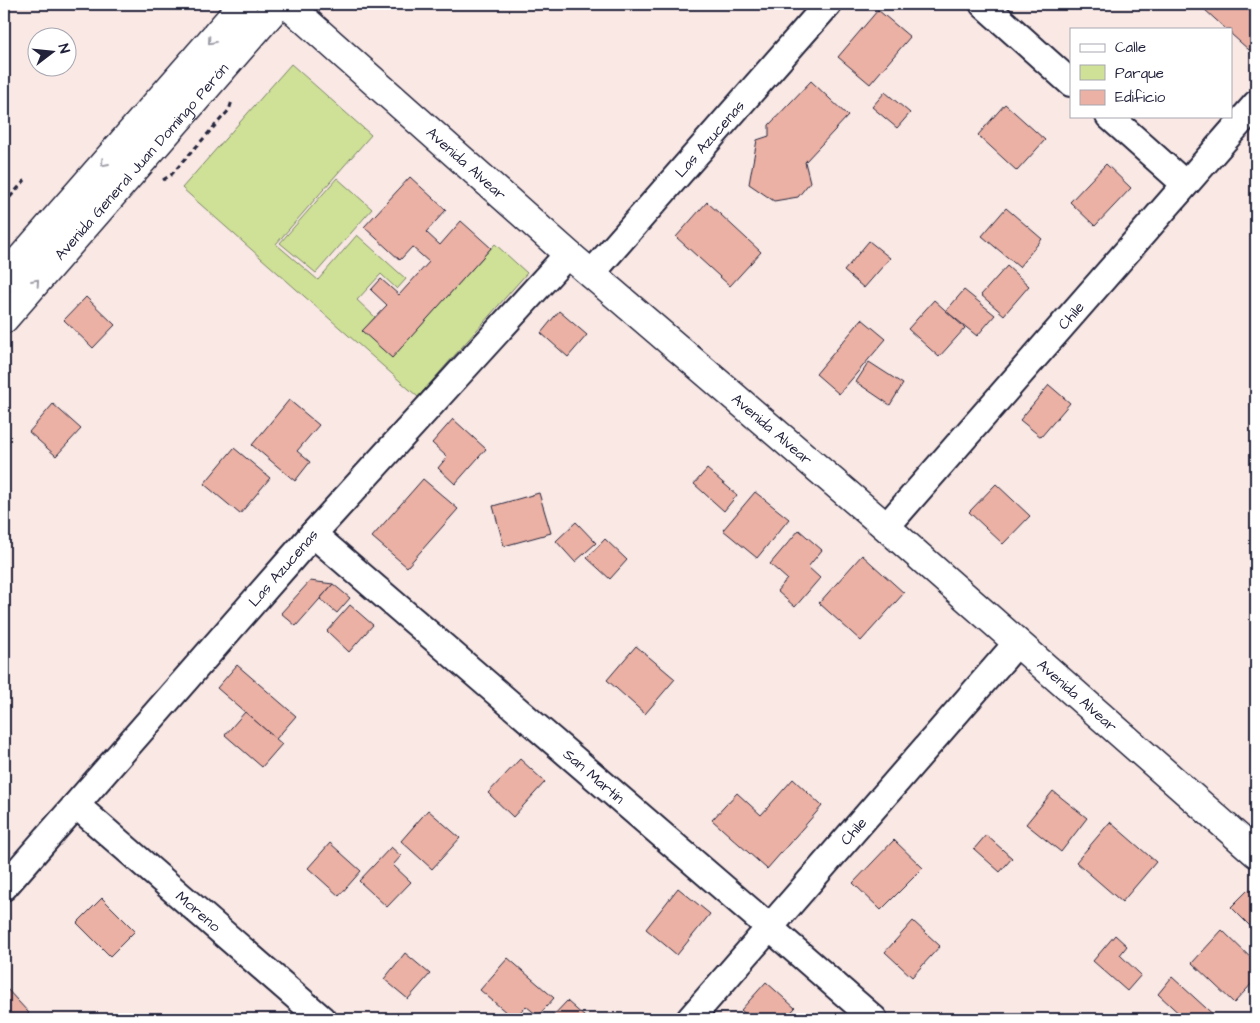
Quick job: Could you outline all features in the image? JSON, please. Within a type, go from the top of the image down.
[{"type":"street","name":"Avenida General Juan Domingo Perón","points":[[6,271],[243,4]]},
{"type":"street","name":"Avenida General Juan Domingo Perón","points":[[7,332],[278,4]]},
{"type":"street","name":"Avenida Alvear","points":[[287,4],[568,254],[886,527],[1256,853]]},
{"type":"street","name":"Las Azucenas","points":[[591,274],[828,4]]},
{"type":"street","points":[[983,4],[1070,81]]},
{"type":"street","name":"Chile","points":[[886,527],[1256,104]]},
{"type":"street","points":[[1111,118],[1185,184]]},
{"type":"street","name":"Las Azucenas","points":[[4,888],[313,534],[568,254]]},
{"type":"street","name":"San Martín","points":[[313,534],[874,1019]]},
{"type":"street","name":"Chile","points":[[690,1019],[1017,643]]},
{"type":"street","name":"Moreno","points":[[76,805],[322,1019]]},
{"type":"path","points":[[156,185],[172,175],[228,110],[234,94]]},
{"type":"path","points":[[4,204],[25,180]]},
{"type":"path","points":[[4,352],[7,332]]},
{"type":"green space","points":[[291,64],[371,135],[276,244],[318,280],[357,235],[406,279],[397,289],[381,274],[357,300],[375,317],[363,331],[392,357],[495,244],[527,273],[418,397],[182,188]]},
{"type":"green space","points":[[337,178],[372,209],[316,273],[280,243]]},
{"type":"building","points":[[1209,4],[1256,4],[1256,43],[1249,50],[1232,35],[1232,28],[1225,28],[1204,9]]},
{"type":"building","points":[[878,10],[910,37],[870,84],[838,57]]},
{"type":"building","points":[[811,81],[848,116],[805,162],[810,182],[798,197],[774,201],[749,184],[757,140],[769,136],[769,125]]},
{"type":"building","points":[[885,92],[910,113],[897,128],[872,107]]},
{"type":"building","points":[[1005,104],[1045,140],[1017,171],[978,135]]},
{"type":"building","points":[[1106,164],[1131,188],[1095,226],[1070,202]]},
{"type":"building","points":[[410,177],[446,210],[426,232],[440,245],[461,221],[491,248],[392,358],[362,331],[387,305],[371,290],[381,279],[399,295],[429,262],[412,247],[400,260],[364,227]]},
{"type":"building","points":[[707,202],[761,252],[730,286],[676,237]]},
{"type":"building","points":[[1006,208],[1042,239],[1019,267],[982,236]]},
{"type":"building","points":[[869,241],[890,258],[864,288],[844,271]]},
{"type":"building","points":[[1007,266],[1029,286],[1004,315],[981,295]]},
{"type":"building","points":[[964,290],[995,315],[977,336],[946,311]]},
{"type":"building","points":[[86,297],[115,325],[93,348],[64,320]]},
{"type":"building","points":[[934,300],[965,328],[939,357],[908,329]]},
{"type":"building","points":[[559,311],[587,335],[568,357],[541,333]]},
{"type":"building","points":[[862,319],[886,339],[839,394],[816,374]]},
{"type":"building","points":[[869,362],[903,384],[890,405],[856,382]]},
{"type":"building","points":[[1049,385],[1070,403],[1041,437],[1020,420]]},
{"type":"building","points":[[289,400],[319,425],[297,451],[310,462],[295,481],[252,445]]},
{"type":"building","points":[[53,404],[81,429],[56,456],[29,432]]},
{"type":"building","points":[[453,419],[486,449],[455,484],[438,468],[447,457],[432,443]]},
{"type":"building","points":[[234,448],[270,478],[240,514],[204,484]]},
{"type":"building","points":[[707,469],[737,495],[724,511],[694,484]]},
{"type":"building","points":[[423,479],[458,509],[407,567],[372,537]]},
{"type":"building","points":[[996,484],[1030,516],[1003,544],[969,512]]},
{"type":"building","points":[[755,492],[789,519],[757,558],[723,530]]},
{"type":"building","points":[[539,493],[551,533],[504,546],[493,506]]},
{"type":"building","points":[[576,522],[596,543],[575,562],[556,541]]},
{"type":"building","points":[[799,530],[822,550],[808,567],[820,578],[795,607],[777,591],[787,579],[770,564]]},
{"type":"building","points":[[605,539],[627,560],[610,579],[587,558]]},
{"type":"building","points":[[862,555],[904,593],[861,641],[819,603]]},
{"type":"building","points":[[310,581],[333,584],[296,626],[281,613]]},
{"type":"building","points":[[333,584],[350,598],[337,613],[320,599]]},
{"type":"building","points":[[350,605],[373,625],[349,652],[327,631]]},
{"type":"building","points":[[636,646],[675,679],[645,714],[607,680]]},
{"type":"building","points":[[237,665],[296,716],[276,739],[217,688]]},
{"type":"building","points":[[245,712],[282,744],[262,767],[225,735]]},
{"type":"building","points":[[520,759],[545,782],[513,817],[488,793]]},
{"type":"building","points":[[793,779],[822,806],[767,869],[712,820],[737,793],[761,815]]},
{"type":"building","points":[[1053,791],[1087,818],[1061,852],[1026,824]]},
{"type":"building","points":[[428,810],[460,838],[432,869],[401,841]]},
{"type":"building","points":[[1110,822],[1156,862],[1122,902],[1076,862]]},
{"type":"building","points":[[986,835],[1012,858],[1000,872],[974,849]]},
{"type":"building","points":[[894,840],[923,868],[881,910],[853,883]]},
{"type":"building","points":[[330,843],[361,871],[339,896],[308,868]]},
{"type":"building","points":[[391,847],[401,856],[393,865],[411,882],[387,907],[359,881]]},
{"type":"building","points":[[678,888],[710,914],[677,955],[646,929]]},
{"type":"building","points":[[1249,889],[1256,895],[1256,926],[1253,929],[1231,907]]},
{"type":"building","points":[[102,898],[135,931],[110,956],[77,923]]},
{"type":"building","points":[[913,921],[940,946],[912,977],[885,952]]},
{"type":"building","points":[[1222,930],[1256,963],[1256,979],[1234,1003],[1192,963]]},
{"type":"building","points":[[1115,935],[1127,946],[1120,955],[1141,975],[1127,991],[1093,961]]},
{"type":"building","points":[[405,953],[430,974],[408,999],[384,979]]},
{"type":"building","points":[[508,958],[554,998],[538,1016],[526,1006],[514,1019],[480,990]]},
{"type":"building","points":[[1172,977],[1218,1019],[1185,1019],[1158,994]]},
{"type":"building","points":[[766,982],[795,1008],[785,1019],[751,1019],[741,1010]]},
{"type":"building","points":[[6,988],[29,1013],[23,1019],[4,1019],[4,990]]},
{"type":"building","points":[[567,1001],[585,1017],[582,1019],[550,1019]]}]
